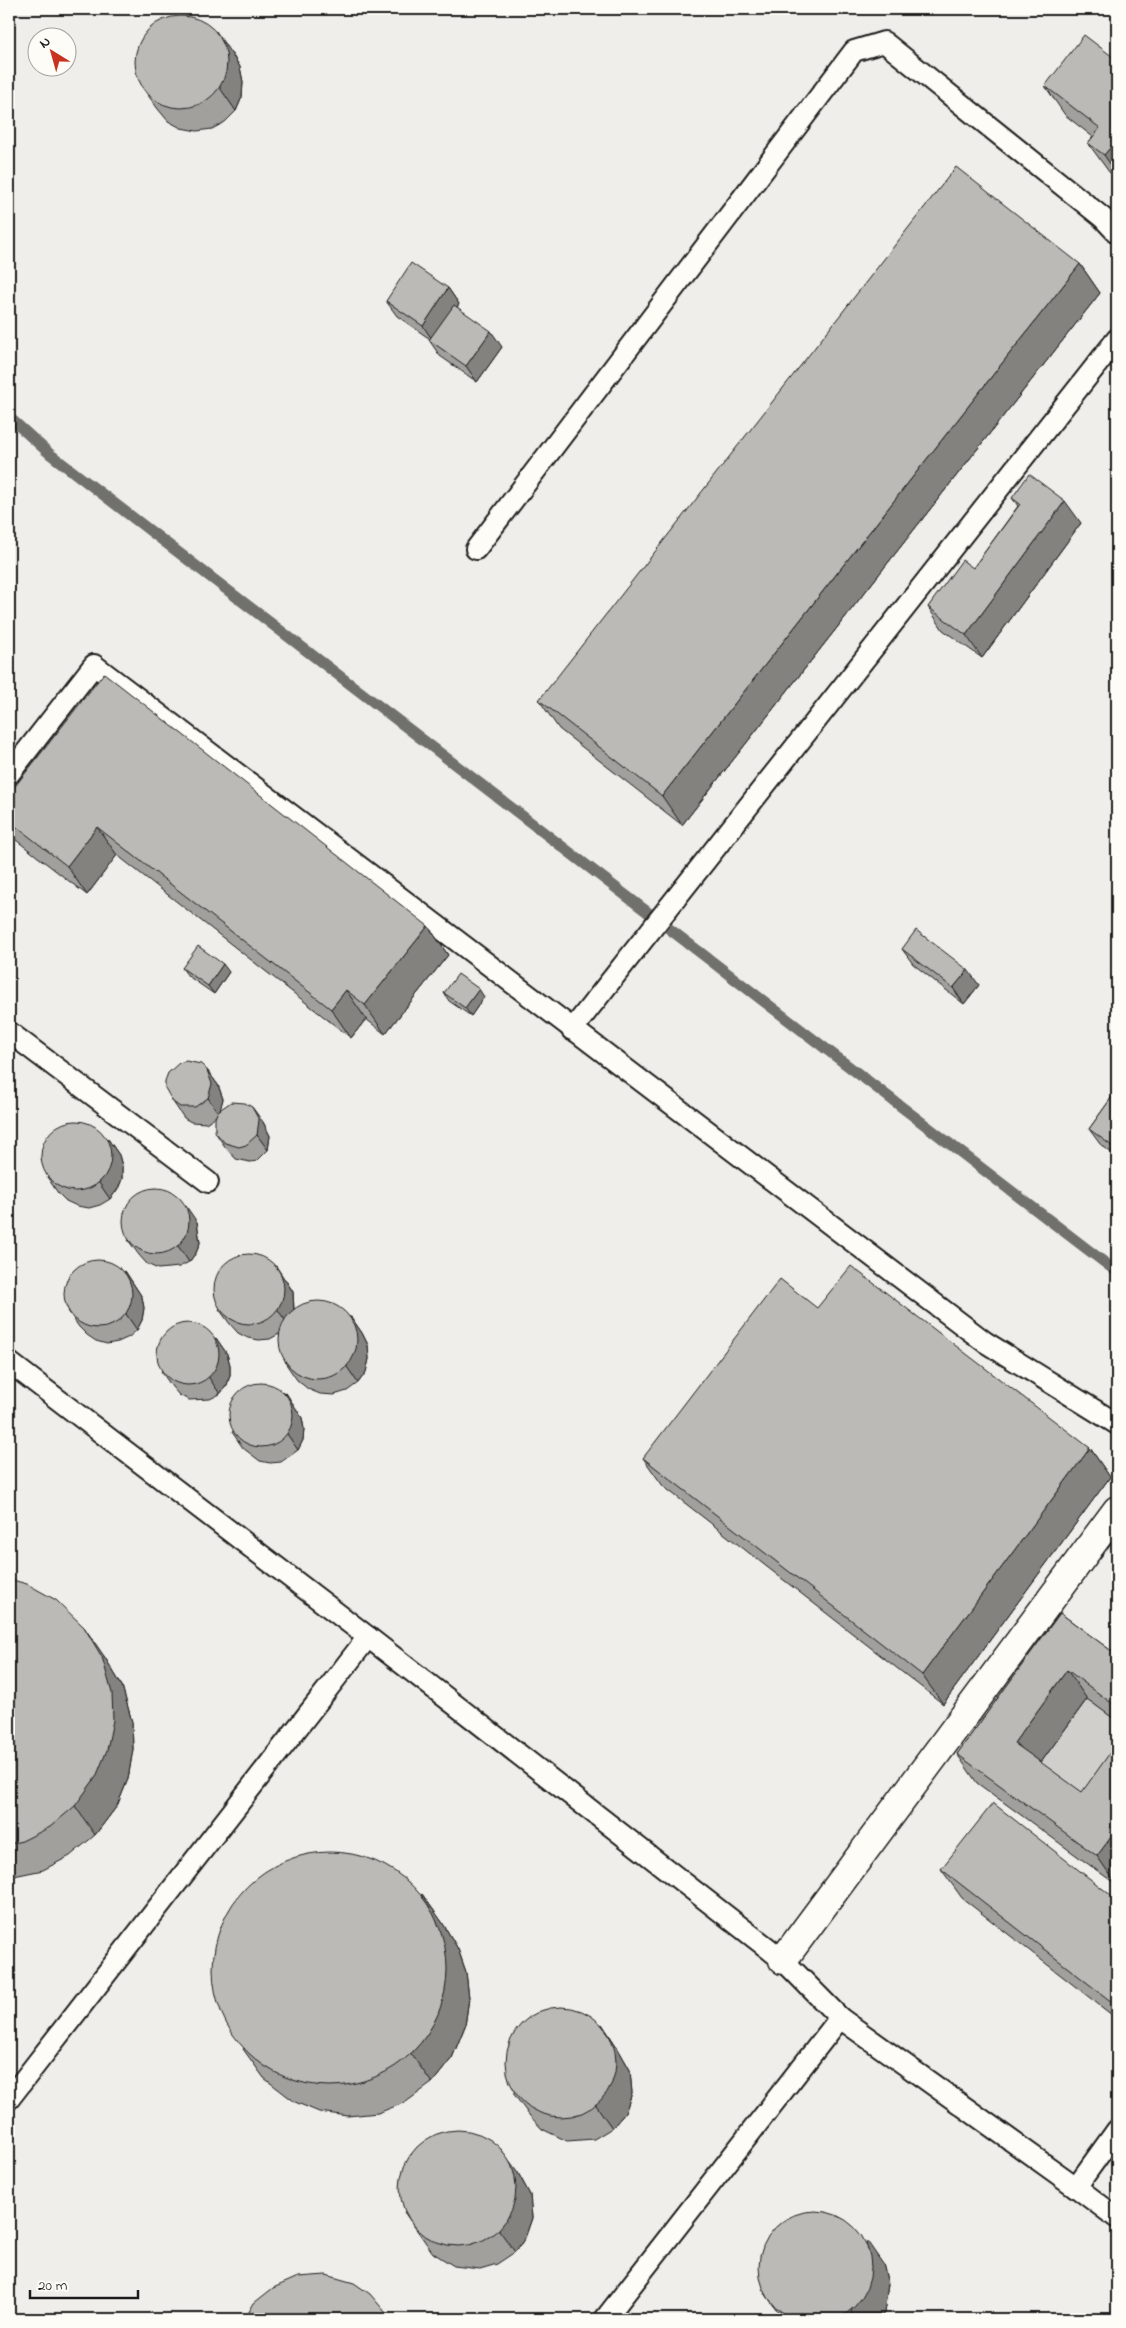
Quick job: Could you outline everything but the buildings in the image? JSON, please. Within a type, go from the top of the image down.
[{"type":"street","points":[[783,1960],[1117,1510]]},
{"type":"lane","points":[[476,549],[854,51],[884,42],[1103,218],[1117,233]]},
{"type":"lane","points":[[572,1030],[1117,339]]},
{"type":"lane","points":[[9,774],[94,665],[985,1342],[1117,1424]]},
{"type":"lane","points":[[9,1032],[208,1182]]},
{"type":"lane","points":[[9,1362],[368,1636],[783,1960],[840,2018],[1117,2218]]},
{"type":"lane","points":[[9,2099],[368,1636]]},
{"type":"lane","points":[[605,2319],[840,2018]]},
{"type":"lane","points":[[1076,2187],[1117,2130]]},
{"type":"shaded area","points":[[1087,1699],[1117,1721],[1117,1799],[1102,1821],[1034,1772]]},
{"type":"waterway","points":[[9,417],[50,454],[1117,1272]]}]
